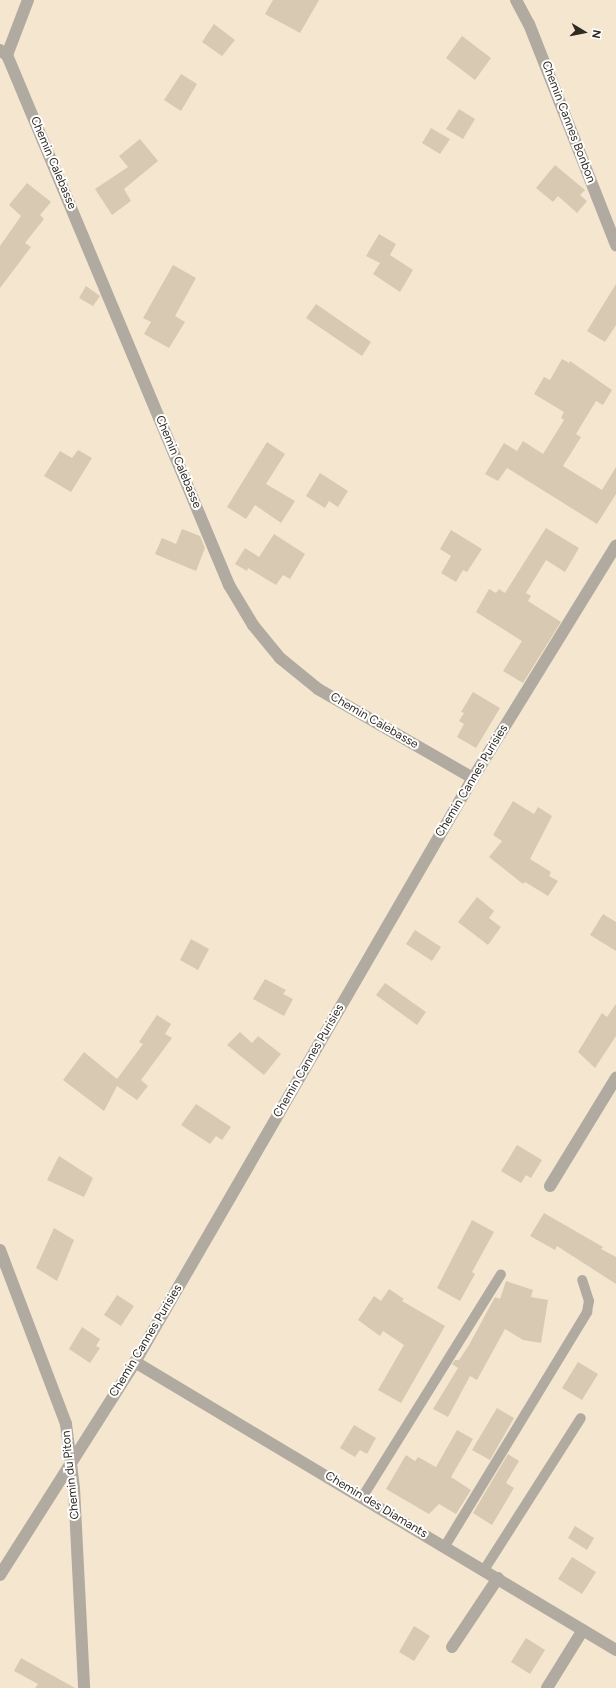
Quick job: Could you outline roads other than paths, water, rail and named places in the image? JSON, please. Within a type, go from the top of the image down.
[{"type":"street","points":[[4,53],[28,0]]},
{"type":"street","name":"Chemin Cannes Bonbon","points":[[516,0],[529,24],[616,245]]},
{"type":"street","name":"Chemin Calebasse","points":[[4,53],[229,585],[253,625],[280,658],[318,689],[473,778]]},
{"type":"street","name":"Chemin Cannes Purisies","points":[[0,1575],[71,1460],[135,1362],[473,778],[616,546]]},
{"type":"street","points":[[550,1186],[616,1078]]},
{"type":"street","name":"Chemin du Piton","points":[[0,1250],[66,1424],[71,1460],[84,1688]]},
{"type":"street","name":"Chemin des Diamants","points":[[135,1362],[363,1496],[616,1650]]},
{"type":"street","points":[[452,1647],[498,1578]]},
{"type":"street","points":[[547,1688],[583,1630]]},
{"type":"lane","points":[[363,1496],[501,1274]]},
{"type":"lane","points":[[445,1546],[587,1312],[589,1301],[582,1280]]},
{"type":"lane","points":[[484,1570],[581,1418]]}]
